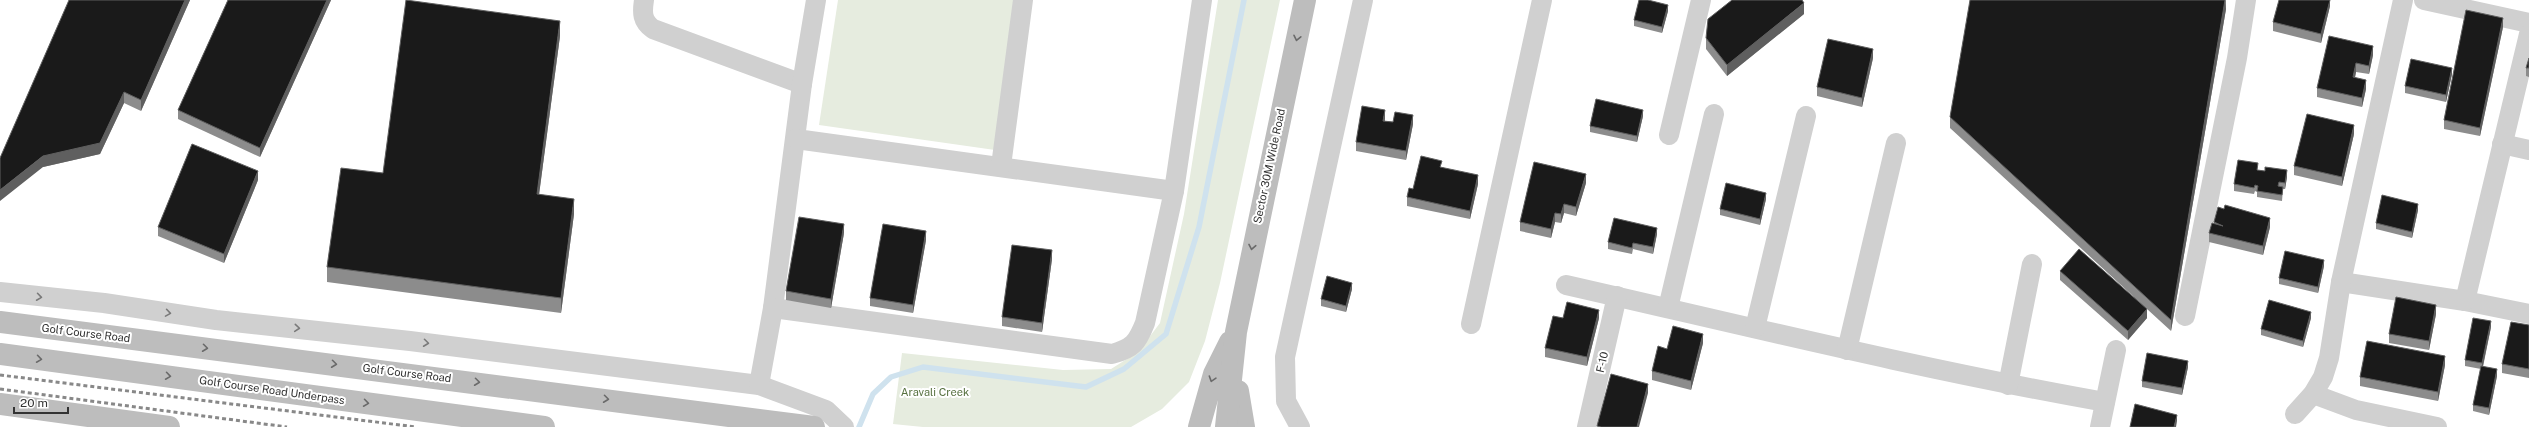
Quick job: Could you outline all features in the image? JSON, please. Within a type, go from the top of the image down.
[{"type":"main road","name":"Sector 30M Wide Road","points":[[1236,332],[1305,0]]},
{"type":"main road","name":"Golf Course Road","points":[[0,322],[814,427]]},
{"type":"main road","points":[[1184,427],[1201,419],[1214,374],[1236,332]]},
{"type":"main road","points":[[1226,427],[1236,332]]},
{"type":"main road","points":[[1236,332],[1236,382],[1244,427]]},
{"type":"main road","name":"Golf Course Road Underpass","points":[[0,354],[544,427]]},
{"type":"main road","points":[[0,404],[169,427]]},
{"type":"street","points":[[644,0],[642,12],[645,23],[653,30],[802,84]]},
{"type":"street","points":[[759,384],[773,308],[802,84],[816,0]]},
{"type":"street","points":[[1001,166],[1023,0]]},
{"type":"street","points":[[773,308],[1112,354],[1128,350],[1138,340],[1145,323],[1174,191],[1202,0]]},
{"type":"street","points":[[1300,427],[1286,401],[1285,357],[1363,0]]},
{"type":"street","points":[[1472,324],[1542,0]]},
{"type":"street","points":[[1669,135],[1701,0]]},
{"type":"street","points":[[2186,316],[2237,58],[2246,0]]},
{"type":"street","points":[[2294,414],[2313,394],[2323,377],[2329,358],[2341,282],[2403,0]]},
{"type":"street","points":[[2424,0],[2529,23]]},
{"type":"street","points":[[2464,301],[2529,34]]},
{"type":"street","points":[[1668,308],[1714,114]]},
{"type":"street","points":[[1755,328],[1806,116]]},
{"type":"street","points":[[796,139],[1174,191]]},
{"type":"street","points":[[1847,350],[1896,142]]},
{"type":"street","points":[[2502,144],[2529,150]]},
{"type":"street","points":[[2008,385],[2032,264]]},
{"type":"street","points":[[2341,282],[2464,301],[2529,314]]},
{"type":"street","points":[[1566,284],[1847,350],[2008,385],[2105,402]]},
{"type":"street","points":[[0,292],[104,303],[216,320],[417,342],[759,384],[826,410],[844,427]]},
{"type":"street","name":"F-10","points":[[1587,427],[1617,296]]},
{"type":"street","points":[[2100,427],[2116,350]]},
{"type":"street","points":[[2313,394],[2356,410],[2437,427]]},
{"type":"green space","points":[[838,0],[1014,0],[995,150],[819,125]]},
{"type":"green space","name":"Aravali Creek","points":[[1218,0],[1280,0],[1220,283],[1205,341],[1189,382],[1162,409],[1131,427],[923,427],[893,424],[902,353],[1063,370],[1111,369],[1138,352],[1160,323],[1184,214]]},
{"type":"building","points":[[69,0],[185,0],[141,100],[124,92],[100,143],[43,156],[0,190],[0,158]]},
{"type":"building","points":[[228,0],[327,0],[260,148],[178,110]]},
{"type":"building","points":[[406,0],[560,21],[537,194],[574,199],[561,298],[327,267],[341,168],[383,173]]},
{"type":"building","points":[[1639,0],[1648,0],[1668,5],[1662,27],[1634,20]]},
{"type":"building","points":[[1732,0],[1802,0],[1804,3],[1727,65],[1706,38],[1708,19]]},
{"type":"building","points":[[1970,0],[2225,0],[2171,320],[1950,117]]},
{"type":"building","points":[[2279,0],[2330,0],[2321,34],[2273,22]]},
{"type":"building","points":[[2466,10],[2503,18],[2480,128],[2444,120]]},
{"type":"building","points":[[2329,36],[2373,46],[2369,66],[2356,63],[2353,77],[2366,80],[2362,98],[2317,88]]},
{"type":"building","points":[[1828,39],[1873,49],[1862,98],[1817,87]]},
{"type":"building","points":[[2529,58],[2529,68],[2526,68]]},
{"type":"building","points":[[2411,59],[2452,68],[2446,95],[2405,86]]},
{"type":"building","points":[[1596,99],[1643,110],[1637,136],[1590,126]]},
{"type":"building","points":[[1362,106],[1385,110],[1383,121],[1393,122],[1395,112],[1413,115],[1406,151],[1356,142]]},
{"type":"building","points":[[2307,114],[2354,125],[2342,177],[2294,166]]},
{"type":"building","points":[[192,144],[258,171],[224,254],[158,227]]},
{"type":"building","points":[[1421,156],[1442,161],[1440,167],[1478,175],[1470,211],[1407,197],[1409,188],[1413,189]]},
{"type":"building","points":[[2238,160],[2258,163],[2257,170],[2265,171],[2265,167],[2287,170],[2285,183],[2279,182],[2278,186],[2283,187],[2282,195],[2257,191],[2258,186],[2255,185],[2254,188],[2234,184]]},
{"type":"building","points":[[1534,162],[1586,174],[1576,207],[1564,204],[1561,214],[1555,213],[1551,229],[1520,222]]},
{"type":"building","points":[[1726,183],[1766,193],[1760,219],[1720,209]]},
{"type":"building","points":[[2382,195],[2418,204],[2412,232],[2376,223]]},
{"type":"building","points":[[2225,205],[2270,218],[2263,246],[2209,233],[2212,223],[2223,226],[2214,222],[2218,207],[2224,209]]},
{"type":"building","points":[[799,217],[844,224],[831,299],[786,291]]},
{"type":"building","points":[[1614,218],[1657,228],[1653,247],[1633,243],[1632,248],[1608,242]]},
{"type":"building","points":[[883,224],[926,231],[913,305],[870,298]]},
{"type":"building","points":[[1012,245],[1052,250],[1042,323],[1002,317]]},
{"type":"building","points":[[2079,249],[2147,309],[2128,331],[2060,271]]},
{"type":"building","points":[[2285,251],[2324,260],[2318,287],[2279,278]]},
{"type":"building","points":[[1327,276],[1352,283],[1346,306],[1321,299]]},
{"type":"building","points":[[2396,297],[2436,305],[2429,341],[2389,334]]},
{"type":"building","points":[[2269,300],[2311,312],[2303,341],[2261,329]]},
{"type":"building","points":[[1567,302],[1599,310],[1587,357],[1545,348],[1553,316],[1563,318]]},
{"type":"building","points":[[2473,318],[2491,321],[2482,363],[2465,360]]},
{"type":"building","points":[[2511,322],[2529,325],[2529,369],[2502,364]]},
{"type":"building","points":[[1673,326],[1703,334],[1691,381],[1652,371],[1658,346],[1667,349]]},
{"type":"building","points":[[2367,341],[2445,356],[2438,392],[2360,377]]},
{"type":"building","points":[[2147,353],[2188,361],[2182,388],[2142,381]]},
{"type":"building","points":[[2481,366],[2497,369],[2489,408],[2473,405]]},
{"type":"building","points":[[1611,374],[1648,384],[1637,427],[1597,426]]},
{"type":"building","points":[[2135,404],[2177,415],[2174,427],[2130,427]]},
{"type":"waterway","points":[[859,427],[873,394],[891,377],[923,367],[1086,387],[1124,369],[1166,334],[1199,227],[1244,0]]},
{"type":"railway","points":[[0,375],[416,427]]},
{"type":"railway","points":[[0,389],[287,427]]}]
